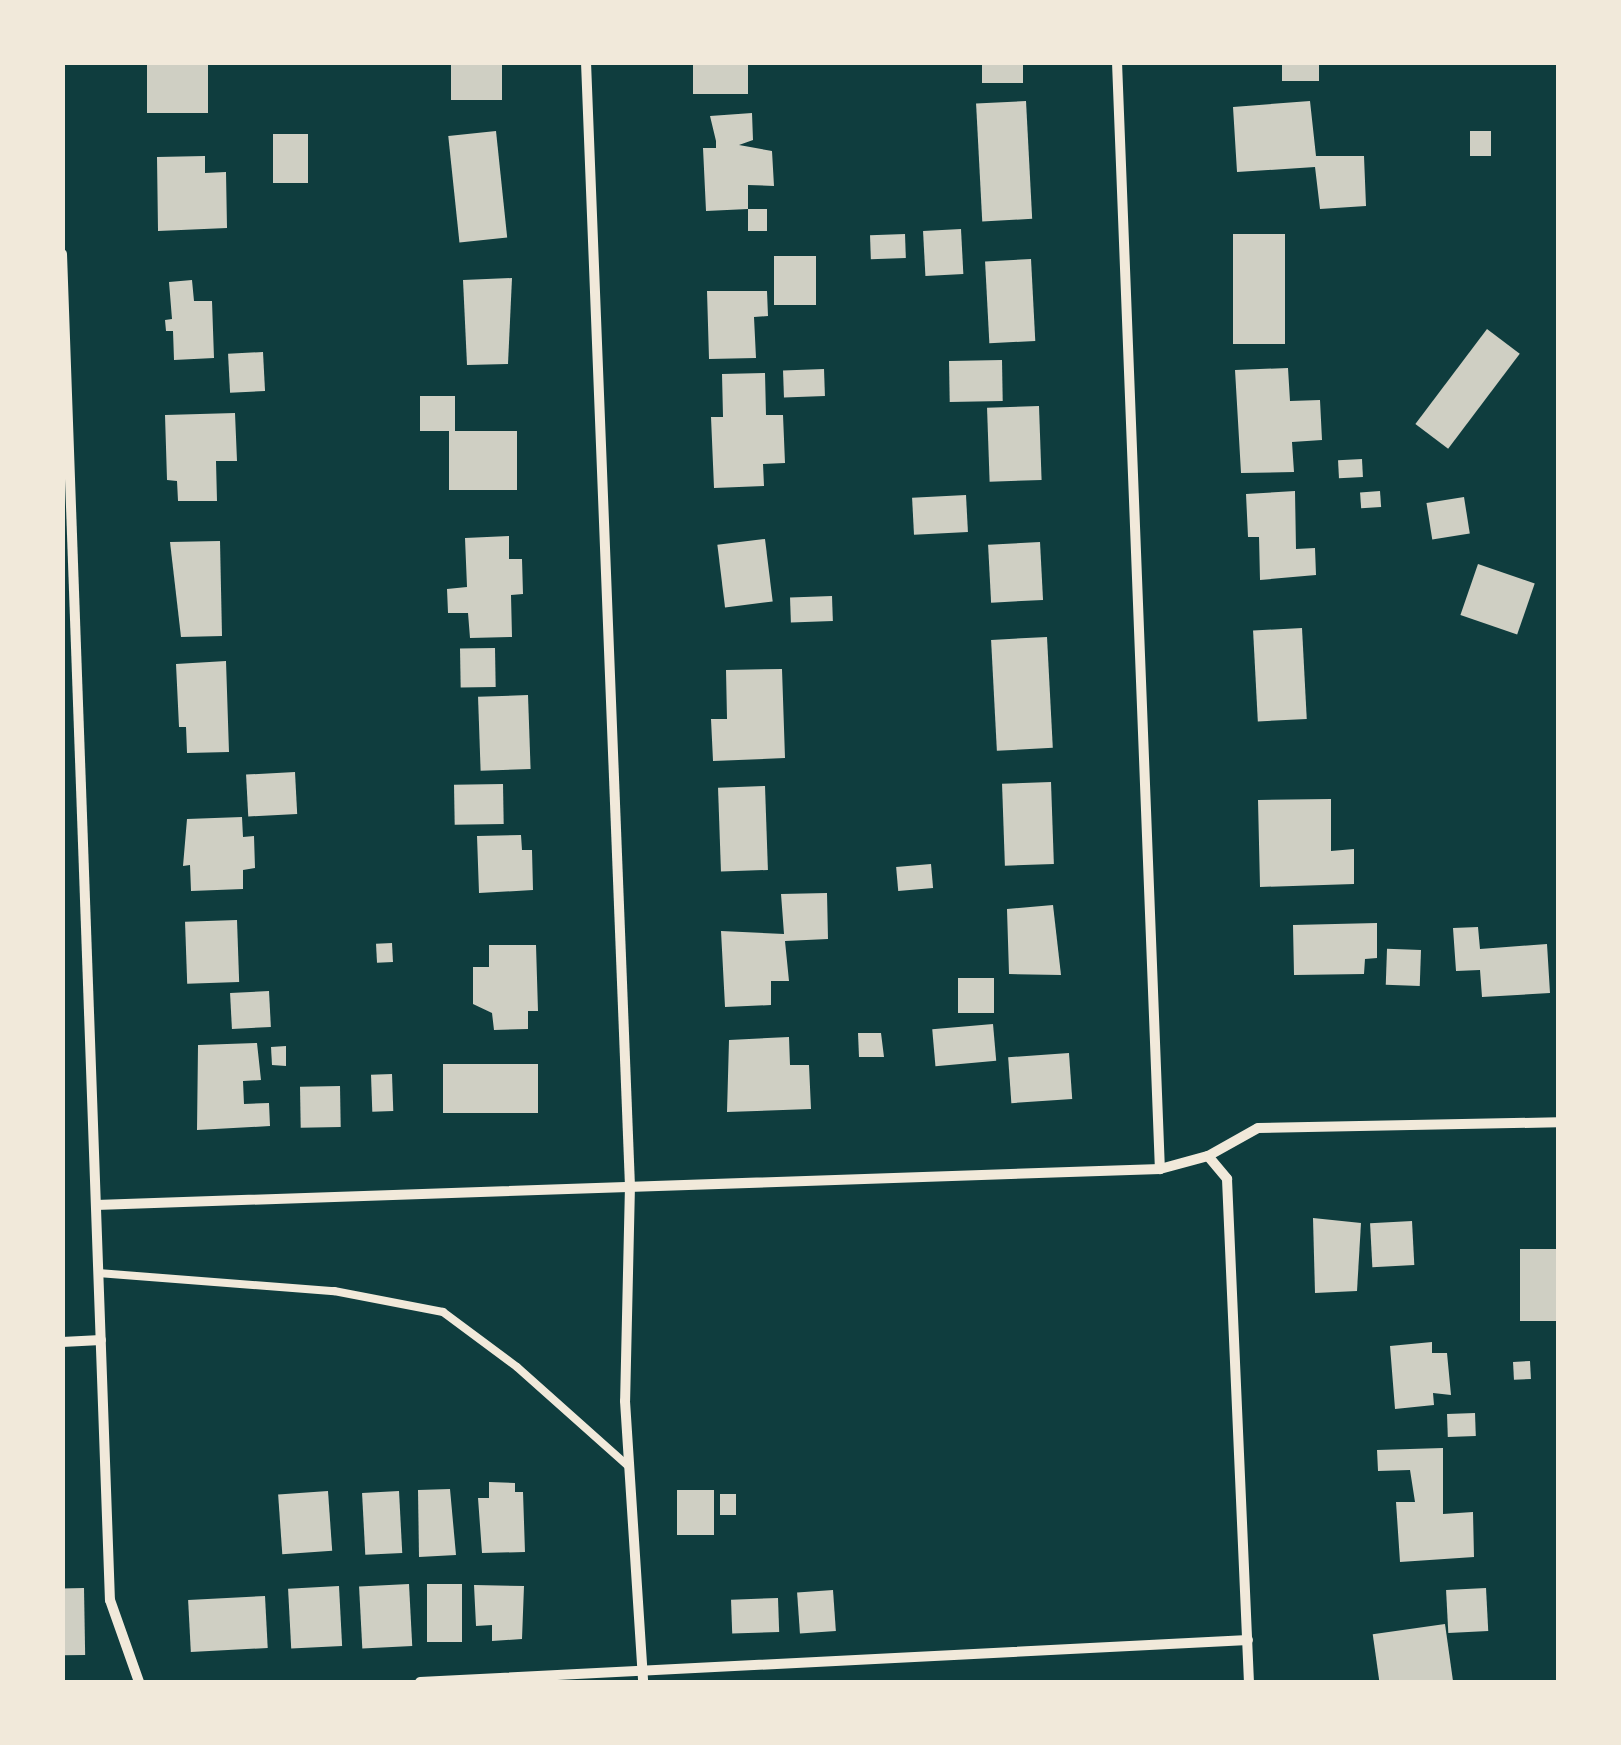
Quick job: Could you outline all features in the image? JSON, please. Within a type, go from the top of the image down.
[{"type":"street","points":[[586,62],[630,1185],[628,1466],[642,1677]]},
{"type":"street","points":[[1117,62],[1160,1169]]},
{"type":"street","points":[[62,254],[110,1600],[139,1682]]},
{"type":"street","points":[[96,1205],[1160,1169],[1208,1156],[1258,1128],[1558,1122]]},
{"type":"street","points":[[1208,1156],[1227,1179],[1250,1682]]},
{"type":"street","points":[[62,1342],[101,1340]]},
{"type":"street","points":[[420,1682],[642,1677],[1248,1640]]},
{"type":"lane","points":[[62,679],[78,678]]},
{"type":"lane","points":[[98,1272],[334,1291],[443,1312],[517,1367],[628,1466]]},
{"type":"building","points":[[147,62],[208,62],[208,113],[147,113]]},
{"type":"building","points":[[451,62],[502,62],[502,100],[451,100]]},
{"type":"building","points":[[693,62],[748,62],[748,94],[693,94]]},
{"type":"building","points":[[982,62],[1023,62],[1023,83],[982,83]]},
{"type":"building","points":[[1282,62],[1319,62],[1319,81],[1282,81]]},
{"type":"building","points":[[1026,101],[1032,219],[982,221],[976,104]]},
{"type":"building","points":[[1310,101],[1316,156],[1364,156],[1366,206],[1320,209],[1315,167],[1237,172],[1233,107]]},
{"type":"building","points":[[752,113],[753,140],[739,145],[772,151],[774,186],[748,185],[748,209],[706,211],[703,148],[716,148],[710,116]]},
{"type":"building","points":[[496,131],[507,237],[459,242],[448,136]]},
{"type":"building","points":[[1470,131],[1491,131],[1491,156],[1470,156]]},
{"type":"building","points":[[273,134],[308,134],[308,183],[273,183]]},
{"type":"building","points":[[205,156],[205,173],[226,172],[227,228],[158,231],[157,157]]},
{"type":"building","points":[[748,209],[767,209],[767,231],[748,231]]},
{"type":"building","points":[[961,229],[963,274],[925,276],[923,231]]},
{"type":"building","points":[[905,234],[906,258],[871,259],[870,235]]},
{"type":"building","points":[[1233,234],[1285,234],[1285,344],[1233,344]]},
{"type":"building","points":[[774,256],[816,256],[816,305],[774,305]]},
{"type":"building","points":[[1031,259],[1035,341],[989,343],[985,261]]},
{"type":"building","points":[[512,278],[508,364],[467,365],[463,280]]},
{"type":"building","points":[[192,280],[194,301],[212,301],[214,358],[174,360],[173,331],[166,331],[165,320],[172,319],[169,282]]},
{"type":"building","points":[[707,291],[767,291],[768,316],[754,317],[756,358],[709,359]]},
{"type":"building","points":[[1487,329],[1520,354],[1448,449],[1415,424]]},
{"type":"building","points":[[263,352],[265,391],[230,393],[228,354]]},
{"type":"building","points":[[1002,360],[1003,401],[950,402],[949,361]]},
{"type":"building","points":[[1288,368],[1290,401],[1320,400],[1322,440],[1292,442],[1294,472],[1241,473],[1235,370]]},
{"type":"building","points":[[824,369],[825,396],[784,397],[783,370]]},
{"type":"building","points":[[765,373],[766,415],[783,415],[785,463],[763,464],[764,486],[714,488],[711,417],[723,417],[722,374]]},
{"type":"building","points":[[420,396],[455,396],[455,431],[420,431]]},
{"type":"building","points":[[1039,406],[1042,480],[990,482],[987,408]]},
{"type":"building","points":[[235,413],[237,461],[216,461],[217,501],[178,501],[177,481],[167,480],[165,415]]},
{"type":"building","points":[[449,431],[517,431],[517,490],[449,490]]},
{"type":"building","points":[[1362,459],[1363,477],[1339,478],[1338,460]]},
{"type":"building","points":[[1295,491],[1296,549],[1315,548],[1316,575],[1260,580],[1259,537],[1248,537],[1246,494]]},
{"type":"building","points":[[1380,491],[1381,507],[1361,508],[1360,492]]},
{"type":"building","points":[[966,495],[968,532],[914,535],[912,498]]},
{"type":"building","points":[[1464,497],[1470,534],[1432,539],[1426,503]]},
{"type":"building","points":[[509,536],[509,559],[522,559],[523,594],[511,595],[512,637],[470,638],[468,613],[448,613],[447,589],[467,587],[465,538]]},
{"type":"building","points":[[765,539],[773,602],[725,607],[717,545]]},
{"type":"building","points":[[220,541],[222,636],[181,637],[170,542]]},
{"type":"building","points":[[1040,542],[1043,600],[991,603],[988,545]]},
{"type":"building","points":[[1478,564],[1535,584],[1517,635],[1460,615]]},
{"type":"building","points":[[832,596],[833,621],[791,622],[790,597]]},
{"type":"building","points":[[1302,628],[1307,719],[1258,721],[1253,631]]},
{"type":"building","points":[[1047,637],[1053,748],[997,751],[991,640]]},
{"type":"building","points":[[495,648],[496,687],[461,688],[460,649]]},
{"type":"building","points":[[226,661],[229,752],[187,753],[186,727],[179,727],[176,664]]},
{"type":"building","points":[[782,669],[785,758],[713,761],[711,719],[727,719],[726,670]]},
{"type":"building","points":[[528,695],[531,769],[481,771],[478,697]]},
{"type":"building","points":[[295,772],[297,814],[248,817],[246,775]]},
{"type":"building","points":[[1051,782],[1054,864],[1005,866],[1002,784]]},
{"type":"building","points":[[503,784],[504,824],[455,825],[454,785]]},
{"type":"building","points":[[765,786],[768,870],[721,872],[718,788]]},
{"type":"building","points":[[1331,799],[1331,851],[1354,849],[1354,884],[1260,887],[1258,800]]},
{"type":"building","points":[[242,817],[243,837],[254,836],[255,868],[243,870],[243,889],[191,891],[190,865],[183,866],[187,819]]},
{"type":"building","points":[[521,835],[522,850],[532,850],[533,890],[479,893],[477,836]]},
{"type":"building","points":[[931,864],[933,888],[898,891],[896,867]]},
{"type":"building","points":[[827,893],[828,939],[785,941],[789,981],[771,981],[771,1005],[725,1007],[721,931],[784,934],[781,894]]},
{"type":"building","points":[[1053,905],[1061,975],[1009,974],[1007,909]]},
{"type":"building","points":[[237,920],[239,982],[187,984],[185,922]]},
{"type":"building","points":[[1377,923],[1377,958],[1365,959],[1364,974],[1294,975],[1293,925]]},
{"type":"building","points":[[1478,927],[1480,949],[1547,944],[1550,993],[1482,997],[1480,970],[1456,971],[1453,928]]},
{"type":"building","points":[[392,943],[393,962],[377,963],[376,944]]},
{"type":"building","points":[[489,945],[536,945],[538,1011],[528,1011],[528,1029],[494,1030],[492,1013],[473,1004],[473,967],[489,967]]},
{"type":"building","points":[[1387,949],[1421,950],[1420,986],[1386,985]]},
{"type":"building","points":[[958,978],[994,978],[994,1013],[958,1013]]},
{"type":"building","points":[[269,991],[271,1027],[232,1029],[230,993]]},
{"type":"building","points":[[993,1024],[996,1061],[935,1066],[932,1029]]},
{"type":"building","points":[[858,1033],[881,1033],[884,1057],[859,1057]]},
{"type":"building","points":[[789,1037],[790,1065],[809,1065],[811,1109],[727,1112],[729,1040]]},
{"type":"building","points":[[257,1043],[261,1080],[243,1081],[244,1104],[269,1103],[270,1126],[197,1130],[198,1045]]},
{"type":"building","points":[[286,1046],[286,1066],[272,1065],[271,1047]]},
{"type":"building","points":[[1069,1053],[1072,1099],[1011,1103],[1008,1057]]},
{"type":"building","points":[[443,1064],[538,1064],[538,1113],[443,1113]]},
{"type":"building","points":[[392,1074],[393,1111],[372,1112],[371,1075]]},
{"type":"building","points":[[340,1086],[341,1127],[301,1128],[300,1087]]},
{"type":"building","points":[[1313,1218],[1361,1223],[1357,1291],[1315,1293]]},
{"type":"building","points":[[1412,1221],[1414,1265],[1372,1267],[1370,1223]]},
{"type":"building","points":[[1520,1249],[1558,1249],[1558,1321],[1520,1321]]},
{"type":"building","points":[[1432,1342],[1432,1353],[1447,1353],[1451,1395],[1433,1393],[1434,1405],[1395,1409],[1390,1346]]},
{"type":"building","points":[[1530,1361],[1531,1379],[1514,1380],[1513,1362]]},
{"type":"building","points":[[1475,1413],[1476,1436],[1448,1437],[1447,1414]]},
{"type":"building","points":[[1443,1448],[1443,1514],[1473,1512],[1474,1557],[1400,1562],[1396,1502],[1415,1502],[1410,1470],[1378,1471],[1377,1450]]},
{"type":"building","points":[[489,1482],[515,1483],[515,1492],[523,1492],[525,1552],[482,1553],[478,1498],[489,1498]]},
{"type":"building","points":[[450,1489],[456,1555],[419,1557],[418,1490]]},
{"type":"building","points":[[677,1490],[714,1490],[714,1535],[677,1535]]},
{"type":"building","points":[[328,1491],[332,1551],[282,1554],[278,1494]]},
{"type":"building","points":[[399,1491],[402,1553],[365,1555],[362,1493]]},
{"type":"building","points":[[720,1494],[736,1494],[736,1515],[720,1515]]},
{"type":"building","points":[[409,1584],[412,1646],[362,1649],[359,1587]]},
{"type":"building","points":[[427,1584],[462,1584],[462,1642],[427,1642]]},
{"type":"building","points":[[474,1585],[524,1586],[522,1639],[492,1641],[492,1625],[476,1626]]},
{"type":"building","points":[[339,1586],[342,1646],[291,1649],[288,1589]]},
{"type":"building","points":[[62,1588],[84,1588],[85,1655],[63,1655]]},
{"type":"building","points":[[1486,1588],[1488,1631],[1448,1633],[1446,1590]]},
{"type":"building","points":[[833,1590],[836,1631],[800,1633],[797,1593]]},
{"type":"building","points":[[265,1596],[268,1648],[191,1652],[188,1600]]},
{"type":"building","points":[[778,1598],[779,1632],[732,1634],[731,1600]]},
{"type":"building","points":[[1445,1624],[1453,1682],[1379,1682],[1373,1634]]}]
